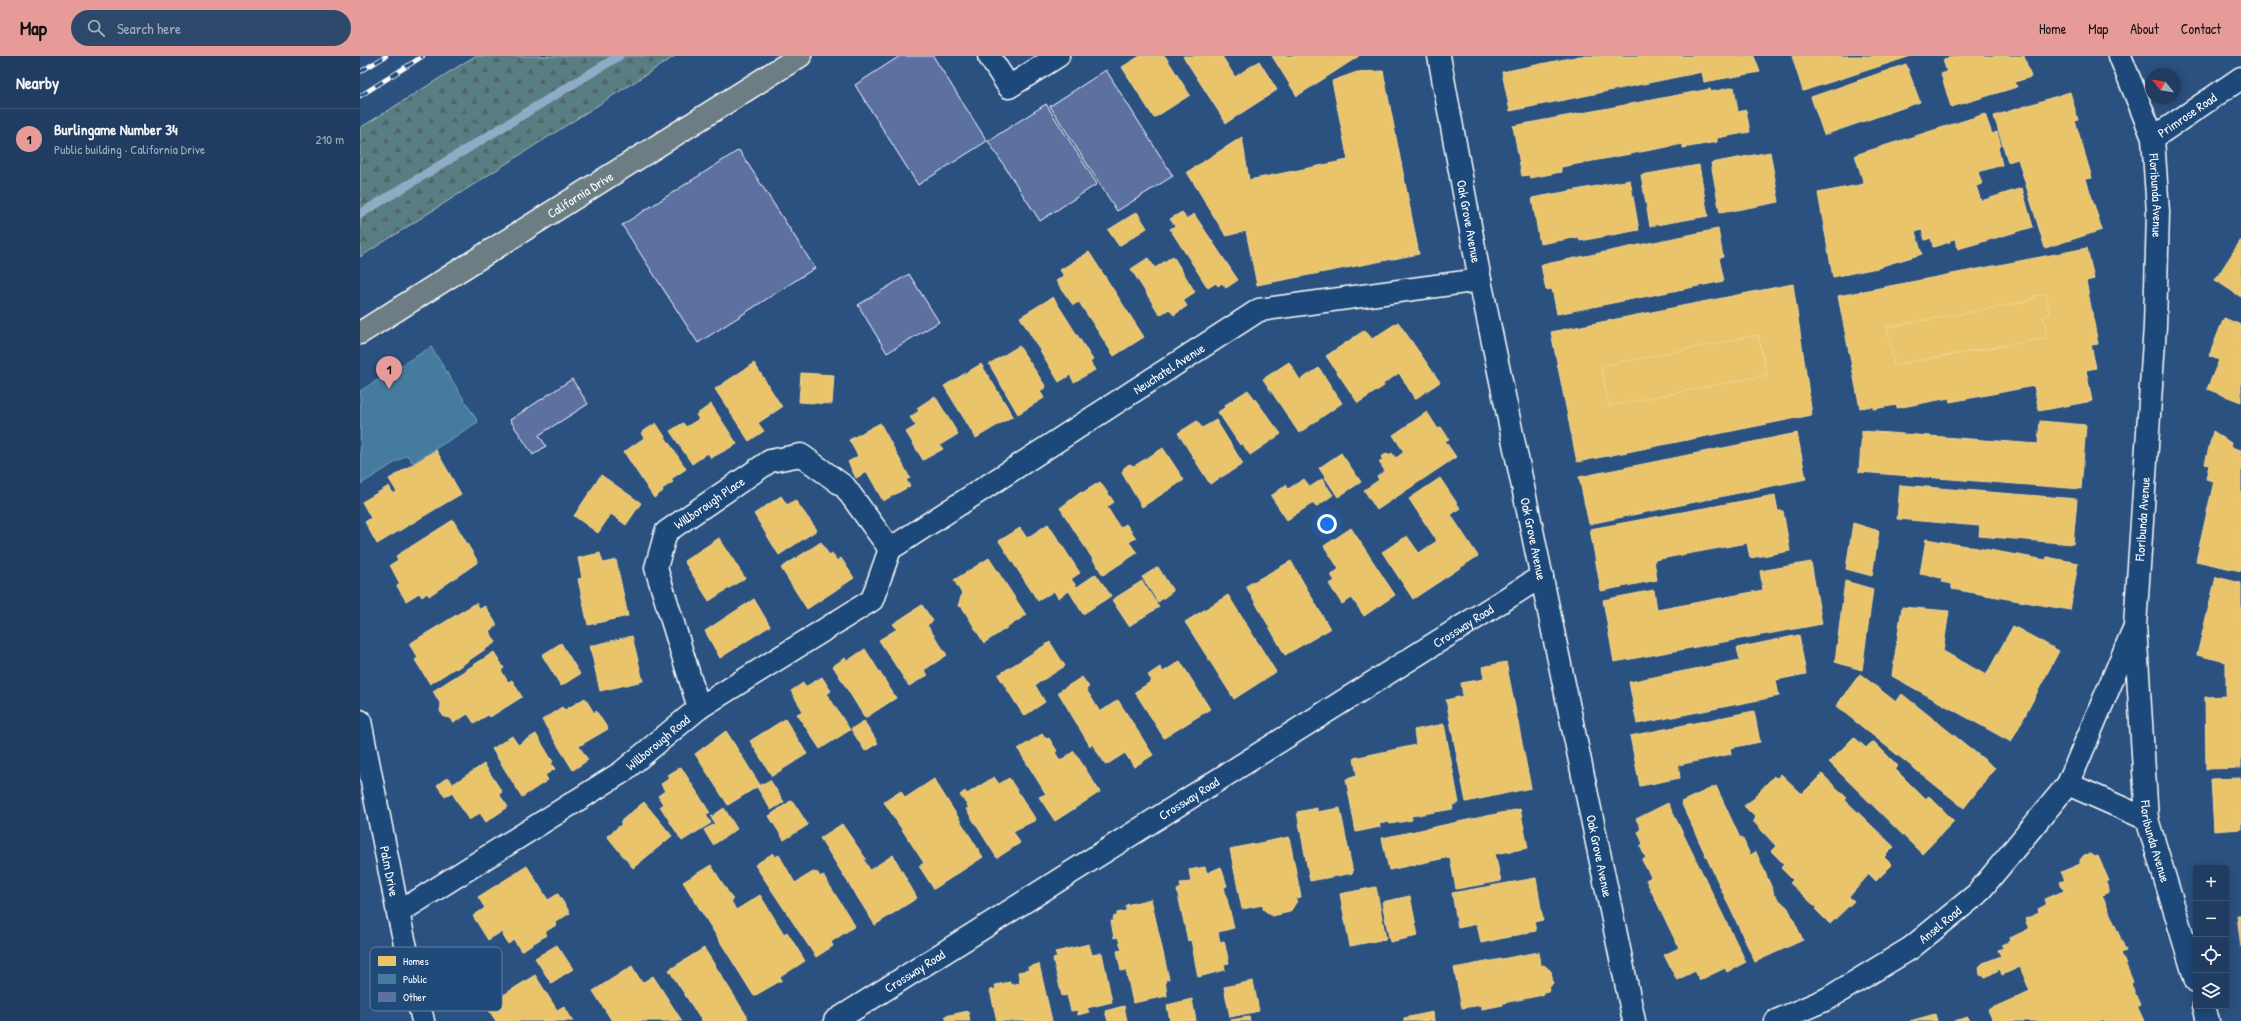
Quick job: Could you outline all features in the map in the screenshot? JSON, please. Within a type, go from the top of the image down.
[{"type":"main road","name":"California Drive","points":[[360,333],[800,56]]},
{"type":"street","points":[[989,56],[1009,87],[1058,56]]},
{"type":"street","name":"Oak Grove Avenue","points":[[1439,56],[1480,280],[1634,1021]]},
{"type":"street","name":"Floribunda Avenue","points":[[2120,56],[2154,138],[2158,212],[2156,313],[2135,626],[2147,818],[2194,973]]},
{"type":"street","name":"Primrose Road","points":[[2154,138],[2241,78]]},
{"type":"street","name":"Neuchatel Avenue","points":[[890,549],[1259,310],[1480,280]]},
{"type":"street","name":"Willborough Place","points":[[699,708],[656,568],[666,532],[770,461],[801,456],[845,487],[890,549]]},
{"type":"street","name":"Willborough Road","points":[[398,913],[622,772],[699,708],[872,600],[890,549]]},
{"type":"street","name":"Crossway Road","points":[[835,1021],[1542,576]]},
{"type":"street","name":"Ansel Road","points":[[1776,1021],[1827,999],[1911,948],[1977,894],[2068,784],[2135,626]]},
{"type":"street","name":"Palm Drive","points":[[360,721],[406,947]]},
{"type":"street","points":[[2068,784],[2147,818]]},
{"type":"street","points":[[2205,1009],[2208,1021]]},
{"type":"street","name":"Palm Drive","points":[[421,1011],[423,1021]]},
{"type":"green space","points":[[475,56],[675,56],[360,257],[360,128]]},
{"type":"building: Homes","points":[[1140,56],[1165,56],[1190,95],[1154,118],[1122,67]]},
{"type":"building: Homes","points":[[1183,56],[1222,56],[1235,77],[1259,61],[1277,90],[1226,123]]},
{"type":"building: Homes","points":[[1272,56],[1359,56],[1297,96]]},
{"type":"building: Homes","points":[[1580,56],[1754,56],[1760,72],[1704,82],[1702,72],[1510,111],[1502,72]]},
{"type":"building: Homes","points":[[1792,56],[1911,56],[1803,91]]},
{"type":"building: Homes","points":[[1954,56],[2024,56],[2031,77],[2015,82],[2017,87],[1951,107],[1941,74],[1947,72],[1943,60]]},
{"type":"building: Homes","points":[[1906,64],[1920,102],[1824,135],[1811,97]]},
{"type":"building: Homes","points":[[1383,71],[1419,254],[1257,285],[1246,231],[1226,236],[1187,172],[1242,137],[1249,180],[1348,160],[1332,81],[1357,72]]},
{"type":"building: Homes","points":[[1734,87],[1738,112],[1746,110],[1750,132],[1717,138],[1717,142],[1683,148],[1683,144],[1561,167],[1561,172],[1530,178],[1529,175],[1522,176],[1513,126],[1710,89],[1711,92]]},
{"type":"building: Homes","points":[[2070,92],[2078,120],[2075,121],[2092,178],[2086,179],[2102,230],[2045,248],[2018,159],[2008,162],[1994,116]]},
{"type":"building: Homes","points":[[1985,114],[1992,134],[1997,132],[2001,146],[1998,147],[2002,165],[1978,172],[1982,184],[1976,186],[1981,201],[2022,188],[2033,227],[1958,249],[1955,239],[1933,247],[1931,238],[1925,240],[1922,230],[1915,232],[1922,254],[1882,267],[1833,277],[1818,193],[1864,184],[1855,155]]},
{"type":"building: Homes","points":[[1770,152],[1779,202],[1720,213],[1711,163]]},
{"type":"building: Homes","points":[[1699,165],[1708,216],[1650,226],[1641,175]]},
{"type":"building: Homes","points":[[1630,180],[1639,230],[1580,241],[1579,237],[1540,244],[1532,198]]},
{"type":"building: Homes","points":[[1137,212],[1147,228],[1119,246],[1108,230]]},
{"type":"building: Homes","points":[[1182,212],[1186,219],[1194,214],[1238,280],[1226,288],[1222,283],[1218,286],[1216,283],[1208,288],[1170,229],[1175,226],[1170,219]]},
{"type":"building: Homes","points":[[1718,229],[1723,257],[1719,258],[1724,281],[1557,314],[1552,289],[1546,290],[1541,265]]},
{"type":"building: Homes","points":[[2241,240],[2241,297],[2215,280]]},
{"type":"building: Homes","points":[[2087,248],[2094,279],[2086,281],[2098,344],[2091,345],[2096,368],[2086,370],[2092,401],[2039,411],[2034,386],[1950,402],[1949,398],[1897,408],[1897,405],[1873,409],[1873,406],[1860,408],[1838,296]]},
{"type":"building: Homes","points":[[1089,252],[1144,337],[1114,356],[1079,302],[1073,305],[1056,281],[1064,276],[1060,270]]},
{"type":"building: Homes","points":[[1173,256],[1195,292],[1183,300],[1187,306],[1174,315],[1169,309],[1160,315],[1131,269],[1148,258],[1155,268]]},
{"type":"building: Homes","points":[[1793,284],[1812,415],[1577,462],[1551,332]]},
{"type":"building: Homes","points":[[2046,294],[2049,314],[2043,316],[2047,338],[1894,365],[1887,327],[2026,302],[2026,300],[2034,298],[2034,296]]},
{"type":"building: Homes","points":[[1053,297],[1093,360],[1090,362],[1095,370],[1074,382],[1070,375],[1059,382],[1020,317]]},
{"type":"building: Homes","points":[[2224,318],[2241,325],[2241,402],[2207,389],[2219,360],[2209,356]]},
{"type":"building: Homes","points":[[1398,322],[1440,382],[1415,399],[1399,373],[1383,384],[1384,386],[1358,403],[1326,356],[1365,330],[1372,339]]},
{"type":"building: Homes","points":[[1758,335],[1767,375],[1609,406],[1601,366]]},
{"type":"building: Homes","points":[[1019,346],[1046,387],[1040,391],[1044,398],[1018,414],[989,364]]},
{"type":"building: Homes","points":[[1289,362],[1300,380],[1319,368],[1342,403],[1299,433],[1263,379]]},
{"type":"building: Homes","points":[[754,363],[782,407],[758,423],[764,431],[749,441],[715,389]]},
{"type":"building: Homes","points":[[981,364],[1013,416],[976,438],[944,386]]},
{"type":"building: Homes","points":[[801,373],[834,375],[832,404],[799,402]]},
{"type":"building: Homes","points":[[1248,390],[1281,434],[1250,455],[1242,443],[1240,445],[1218,412],[1226,407],[1225,405]]},
{"type":"building: Homes","points":[[935,396],[958,434],[940,445],[943,449],[923,460],[906,432],[916,426],[910,417],[919,411],[917,408]]},
{"type":"building: Homes","points":[[711,404],[737,444],[711,458],[708,453],[692,464],[670,431],[683,423],[686,427],[699,419],[696,415]]},
{"type":"building: Homes","points":[[1427,412],[1438,429],[1441,427],[1449,439],[1445,441],[1456,457],[1377,510],[1364,490],[1379,480],[1377,476],[1385,471],[1379,462],[1383,460],[1381,457],[1388,453],[1389,455],[1392,453],[1396,458],[1404,452],[1393,435]]},
{"type":"building: Homes","points":[[1216,420],[1243,464],[1210,484],[1178,433],[1197,421],[1202,428]]},
{"type":"building: Homes","points":[[2040,421],[2086,425],[2081,489],[1859,472],[1862,431],[2038,444]]},
{"type":"building: Homes","points":[[656,423],[686,469],[671,479],[673,482],[662,489],[663,491],[654,498],[624,452],[644,438],[641,433]]},
{"type":"building: Homes","points":[[880,423],[910,478],[906,480],[910,486],[883,501],[867,472],[856,478],[848,462],[858,456],[849,440]]},
{"type":"building: Homes","points":[[2213,431],[2231,443],[2230,447],[2241,450],[2241,571],[2196,561],[2214,481],[2206,479],[2209,465],[2205,464]]},
{"type":"building: Homes","points":[[1797,433],[1806,479],[1589,524],[1579,477]]},
{"type":"building: Homes","points":[[1163,448],[1184,480],[1142,507],[1122,473],[1124,468],[1129,464],[1134,466]]},
{"type":"building: Homes","points":[[436,450],[461,494],[377,544],[365,522],[371,518],[362,502],[389,486],[393,494],[397,492],[389,479]]},
{"type":"building: Homes","points":[[1341,453],[1361,482],[1338,497],[1319,468]]},
{"type":"building: Homes","points":[[601,475],[641,503],[626,525],[611,514],[598,533],[574,516]]},
{"type":"building: Homes","points":[[1440,478],[1460,508],[1451,515],[1478,556],[1413,599],[1382,552],[1407,536],[1419,553],[1437,541],[1409,499]]},
{"type":"building: Homes","points":[[1304,479],[1310,487],[1322,479],[1333,495],[1316,507],[1313,503],[1287,520],[1271,496],[1286,485],[1288,489]]},
{"type":"building: Homes","points":[[1100,482],[1114,502],[1107,507],[1120,528],[1126,524],[1136,538],[1129,542],[1137,553],[1103,575],[1060,508],[1081,492],[1082,493]]},
{"type":"building: Homes","points":[[1900,485],[2077,499],[2073,544],[1979,536],[1980,526],[1897,519]]},
{"type":"building: Homes","points":[[1775,495],[1778,511],[1783,511],[1790,551],[1750,558],[1747,543],[1654,560],[1657,580],[1601,591],[1590,529]]},
{"type":"building: Homes","points":[[781,496],[787,505],[795,500],[817,530],[779,555],[754,514]]},
{"type":"building: Homes","points":[[453,520],[478,562],[429,596],[427,593],[422,597],[419,593],[406,601],[397,586],[400,584],[390,565],[398,560],[396,556]]},
{"type":"building: Homes","points":[[1853,523],[1879,531],[1872,576],[1846,569]]},
{"type":"building: Homes","points":[[1048,524],[1080,573],[1071,579],[1077,587],[1096,574],[1111,596],[1083,614],[1069,591],[1058,598],[1054,591],[1038,601],[999,541],[1020,528],[1027,538]]},
{"type":"building: Homes","points":[[1351,528],[1395,595],[1364,616],[1352,598],[1342,604],[1329,584],[1335,581],[1331,575],[1339,569],[1324,546]]},
{"type":"building: Homes","points":[[719,538],[745,578],[709,601],[684,561]]},
{"type":"building: Homes","points":[[1926,539],[2046,560],[2047,557],[2078,563],[2070,610],[1952,589],[1952,584],[1941,582],[1942,578],[1920,574]]},
{"type":"building: Homes","points":[[821,542],[829,555],[832,553],[837,561],[841,558],[854,578],[807,609],[781,568]]},
{"type":"building: Homes","points":[[600,553],[603,563],[616,560],[628,616],[588,625],[578,579],[582,578],[578,558]]},
{"type":"building: Homes","points":[[989,558],[1026,615],[984,643],[962,607],[958,606],[962,594],[954,580]]},
{"type":"building: Homes","points":[[1291,561],[1330,629],[1285,655],[1246,586]]},
{"type":"building: Homes","points":[[1811,562],[1822,624],[1614,662],[1603,600],[1654,590],[1657,610],[1763,590],[1760,571]]},
{"type":"building: Homes","points":[[1158,567],[1173,591],[1158,602],[1142,577]]},
{"type":"building: Homes","points":[[2216,577],[2241,583],[2241,768],[2206,769],[2205,697],[2226,696],[2226,662],[2197,655]]},
{"type":"building: Homes","points":[[1142,581],[1159,607],[1129,626],[1112,600]]},
{"type":"building: Homes","points":[[1845,581],[1873,589],[1862,670],[1835,662]]},
{"type":"building: Homes","points":[[1228,595],[1276,672],[1234,699],[1185,622]]},
{"type":"building: Homes","points":[[754,599],[770,626],[720,658],[705,631]]},
{"type":"building: Homes","points":[[476,603],[480,609],[485,606],[497,625],[489,631],[496,642],[456,669],[455,668],[430,684],[415,660],[418,658],[409,644]]},
{"type":"building: Homes","points":[[922,605],[933,621],[927,625],[947,655],[924,670],[928,675],[909,686],[879,640],[897,629],[893,624]]},
{"type":"building: Homes","points":[[1902,607],[1949,611],[1943,651],[1986,675],[2013,626],[2059,651],[2011,742],[1892,676]]},
{"type":"building: Homes","points":[[1799,635],[1806,674],[1776,680],[1779,696],[1637,724],[1629,682],[1740,660],[1737,648]]},
{"type":"building: Homes","points":[[632,636],[643,681],[600,691],[590,646]]},
{"type":"building: Homes","points":[[1050,642],[1065,666],[1035,685],[1045,702],[1024,716],[998,675]]},
{"type":"building: Homes","points":[[561,643],[580,674],[561,686],[542,655]]},
{"type":"building: Homes","points":[[865,649],[896,698],[865,718],[833,666],[845,658],[847,661]]},
{"type":"building: Homes","points":[[494,652],[504,668],[501,670],[508,682],[512,680],[522,697],[490,717],[488,715],[474,723],[468,714],[453,723],[450,718],[444,717],[440,711],[441,705],[433,691]]},
{"type":"building: Homes","points":[[1180,661],[1210,709],[1164,738],[1135,692],[1152,681],[1148,675],[1160,667],[1163,672]]},
{"type":"building: Homes","points":[[1506,662],[1531,788],[1466,802],[1446,700],[1463,696],[1461,683],[1484,679],[1482,667]]},
{"type":"building: Homes","points":[[1860,674],[1896,702],[1902,694],[1995,768],[1964,808],[1836,706]]},
{"type":"building: Homes","points":[[822,677],[831,691],[827,694],[850,730],[820,749],[797,714],[803,711],[791,691],[803,683],[805,687]]},
{"type":"building: Homes","points":[[1082,677],[1089,687],[1086,689],[1100,712],[1118,700],[1153,755],[1134,767],[1125,753],[1106,765],[1092,744],[1090,746],[1058,692]]},
{"type":"building: Homes","points":[[585,698],[594,713],[596,711],[608,729],[579,746],[588,760],[573,770],[542,720],[562,707],[565,710]]},
{"type":"building: Homes","points":[[1754,711],[1760,742],[1730,748],[1731,754],[1678,765],[1680,778],[1640,786],[1630,736]]},
{"type":"building: Homes","points":[[785,719],[807,754],[772,776],[750,741]]},
{"type":"building: Homes","points":[[864,721],[878,743],[865,751],[851,729]]},
{"type":"building: Homes","points":[[1444,724],[1459,803],[1452,805],[1453,809],[1411,816],[1412,820],[1390,824],[1389,822],[1379,824],[1380,827],[1356,832],[1346,779],[1357,776],[1354,758],[1416,745],[1414,730]]},
{"type":"building: Homes","points":[[726,731],[760,785],[728,805],[695,754]]},
{"type":"building: Homes","points":[[536,734],[553,762],[551,763],[555,769],[545,775],[548,780],[522,797],[492,749],[512,736],[518,745]]},
{"type":"building: Homes","points":[[1042,734],[1047,739],[1049,738],[1057,751],[1055,752],[1060,761],[1074,751],[1100,792],[1055,821],[1039,797],[1046,794],[1018,749]]},
{"type":"building: Homes","points":[[1854,737],[1866,748],[1873,741],[1898,766],[1895,769],[1925,799],[1929,796],[1954,821],[1922,854],[1829,762]]},
{"type":"building: Homes","points":[[484,764],[502,792],[499,794],[508,807],[486,822],[480,813],[469,820],[452,793],[445,797],[437,785],[448,777],[453,784]]},
{"type":"building: Homes","points":[[681,767],[710,813],[706,815],[711,823],[682,841],[660,806],[663,804],[658,796],[665,791],[661,784],[670,778],[668,775]]},
{"type":"building: Homes","points":[[1781,774],[1802,794],[1822,774],[1847,798],[1845,800],[1894,847],[1884,857],[1892,865],[1876,881],[1869,874],[1849,897],[1854,901],[1830,924],[1815,909],[1817,908],[1790,883],[1793,880],[1781,868],[1784,864],[1771,851],[1776,846],[1753,821],[1756,818],[1744,806],[1756,797],[1755,796],[1774,776],[1776,779]]},
{"type":"building: Homes","points":[[994,777],[999,784],[1009,778],[1036,820],[1013,831],[1020,843],[997,858],[966,809],[969,808],[960,795],[965,791],[967,794]]},
{"type":"building: Homes","points":[[2241,778],[2241,829],[2214,831],[2211,779]]},
{"type":"building: Homes","points":[[934,779],[983,857],[934,889],[919,866],[924,863],[884,802],[901,791],[905,798]]},
{"type":"building: Homes","points":[[770,780],[784,802],[771,810],[757,787]]},
{"type":"building: Homes","points":[[1716,786],[1740,838],[1742,837],[1750,855],[1756,852],[1774,893],[1772,893],[1788,908],[1803,940],[1755,962],[1681,802]]},
{"type":"building: Homes","points":[[792,800],[808,825],[784,840],[769,816]]},
{"type":"building: Homes","points":[[644,802],[672,836],[633,868],[607,836],[622,824],[620,822]]},
{"type":"building: Homes","points":[[1668,803],[1746,962],[1727,972],[1725,968],[1700,980],[1695,971],[1677,980],[1664,955],[1679,948],[1646,880],[1651,877],[1642,860],[1646,858],[1640,846],[1643,844],[1638,832],[1641,828],[1636,819]]},
{"type":"building: Homes","points":[[724,808],[737,829],[713,845],[704,830],[715,824],[711,817]]},
{"type":"building: Homes","points":[[1317,808],[1317,812],[1340,808],[1353,873],[1310,881],[1297,812]]},
{"type":"building: Homes","points":[[1520,809],[1528,848],[1495,854],[1501,881],[1456,889],[1450,857],[1389,870],[1382,838]]},
{"type":"building: Homes","points":[[842,824],[866,859],[864,860],[870,870],[893,855],[917,898],[875,925],[820,838]]},
{"type":"building: Homes","points":[[1289,837],[1301,897],[1296,898],[1297,901],[1290,912],[1272,916],[1263,909],[1263,905],[1242,909],[1230,849]]},
{"type":"building: Homes","points":[[773,853],[775,857],[779,855],[795,883],[813,872],[818,873],[820,877],[823,875],[855,926],[831,942],[833,946],[816,957],[755,865]]},
{"type":"building: Homes","points":[[2091,854],[2095,857],[2098,856],[2109,881],[2106,882],[2109,892],[2102,895],[2126,951],[2121,953],[2133,982],[2131,984],[2140,1005],[2137,1006],[2144,1021],[1993,1021],[1988,1010],[2030,991],[2020,967],[2002,975],[2000,969],[1986,977],[1980,975],[1979,967],[1983,963],[2001,956],[1998,950],[2003,948],[2002,945],[2011,941],[2010,938],[2029,929],[2025,919],[2039,913],[2038,909],[2046,905],[2044,899],[2064,891],[2060,882],[2065,880],[2061,872],[2080,864],[2080,860],[2084,855]]},
{"type":"building: Homes","points":[[711,865],[733,900],[731,901],[736,910],[760,895],[784,934],[787,932],[805,961],[780,977],[782,980],[754,996],[683,882]]},
{"type":"building: Homes","points":[[527,866],[548,900],[558,894],[570,913],[554,923],[556,925],[545,932],[547,935],[521,951],[514,940],[508,944],[501,932],[488,940],[473,916],[485,908],[478,897]]},
{"type":"building: Homes","points":[[1205,867],[1207,873],[1221,867],[1227,886],[1224,887],[1234,928],[1218,932],[1220,942],[1224,941],[1229,963],[1224,964],[1225,970],[1198,977],[1191,940],[1188,941],[1177,890],[1181,888],[1180,883],[1191,882],[1189,870]]},
{"type":"building: Homes","points":[[1536,878],[1543,920],[1534,922],[1536,931],[1481,943],[1477,924],[1458,928],[1452,893]]},
{"type":"building: Homes","points":[[1376,887],[1386,939],[1350,946],[1340,894]]},
{"type":"building: Homes","points":[[1410,896],[1418,936],[1390,942],[1382,902]]},
{"type":"building: Homes","points":[[1151,899],[1169,979],[1165,980],[1167,996],[1133,1003],[1126,970],[1121,971],[1117,951],[1122,950],[1118,937],[1114,938],[1111,921],[1114,921],[1113,917],[1117,916],[1117,913],[1126,911],[1126,905]]},
{"type":"building: Homes","points":[[2237,915],[2241,915],[2241,947]]},
{"type":"building: Homes","points":[[1089,944],[1092,955],[1102,953],[1112,1002],[1087,1008],[1089,1012],[1078,1015],[1077,1010],[1071,1011],[1067,995],[1062,996],[1053,959],[1057,958],[1055,952]]},
{"type":"building: Homes","points":[[557,945],[573,969],[551,983],[535,958]]},
{"type":"building: Homes","points":[[704,948],[748,1018],[743,1021],[702,1021],[669,970]]},
{"type":"building: Homes","points":[[1539,952],[1541,966],[1544,965],[1551,971],[1553,983],[1549,988],[1549,991],[1543,992],[1543,995],[1503,1003],[1503,1005],[1482,1009],[1482,1005],[1462,1008],[1454,968]]},
{"type":"building: Homes","points":[[1039,964],[1052,1021],[997,1021],[990,990],[996,989],[995,985],[1010,982],[1010,985],[1020,983],[1018,972],[1029,970],[1028,967]]},
{"type":"building: Homes","points":[[632,966],[642,983],[653,976],[682,1021],[612,1021],[593,991]]},
{"type":"building: Homes","points":[[535,975],[557,1010],[564,1006],[573,1021],[496,1021],[489,1011],[502,1011],[502,996]]},
{"type":"building: Homes","points":[[1253,981],[1259,1011],[1230,1017],[1224,987]]},
{"type":"building: Homes","points":[[1192,999],[1196,1021],[1170,1021],[1167,1005]]},
{"type":"building: Homes","points":[[1124,1006],[1127,1021],[1108,1021],[1105,1011]]},
{"type":"building: Homes","points":[[968,1011],[970,1021],[947,1021],[945,1016]]},
{"type":"building: Homes","points":[[1433,1012],[1434,1021],[1404,1021],[1404,1018]]},
{"type":"building: Homes","points":[[1935,1014],[1937,1021],[1910,1021]]},
{"type":"building: Homes","points":[[1249,1017],[1250,1021],[1231,1021],[1231,1020]]},
{"type":"building: Homes","points":[[1968,1017],[1969,1021],[1954,1021]]},
{"type":"building: Public","points":[[431,347],[478,422],[413,463],[407,455],[361,484],[360,391]]},
{"type":"building: Other","points":[[900,56],[933,56],[987,141],[918,185],[855,85]]},
{"type":"building: Other","points":[[1106,70],[1173,176],[1117,211],[1050,106]]},
{"type":"building: Other","points":[[1046,104],[1097,184],[1040,221],[988,141]]},
{"type":"building: Other","points":[[739,150],[815,268],[698,343],[622,225]]},
{"type":"building: Other","points":[[909,274],[939,322],[887,353],[858,305]]},
{"type":"building: Other","points":[[572,379],[588,404],[539,435],[546,446],[533,455],[510,420]]},
{"type":"waterway","points":[[360,214],[619,56]]},
{"type":"railway","points":[[360,72],[386,56]]},
{"type":"railway","points":[[360,96],[423,56]]},
{"type":"place","name":"Burlingame Number 34","points":[[389,389]]}]
